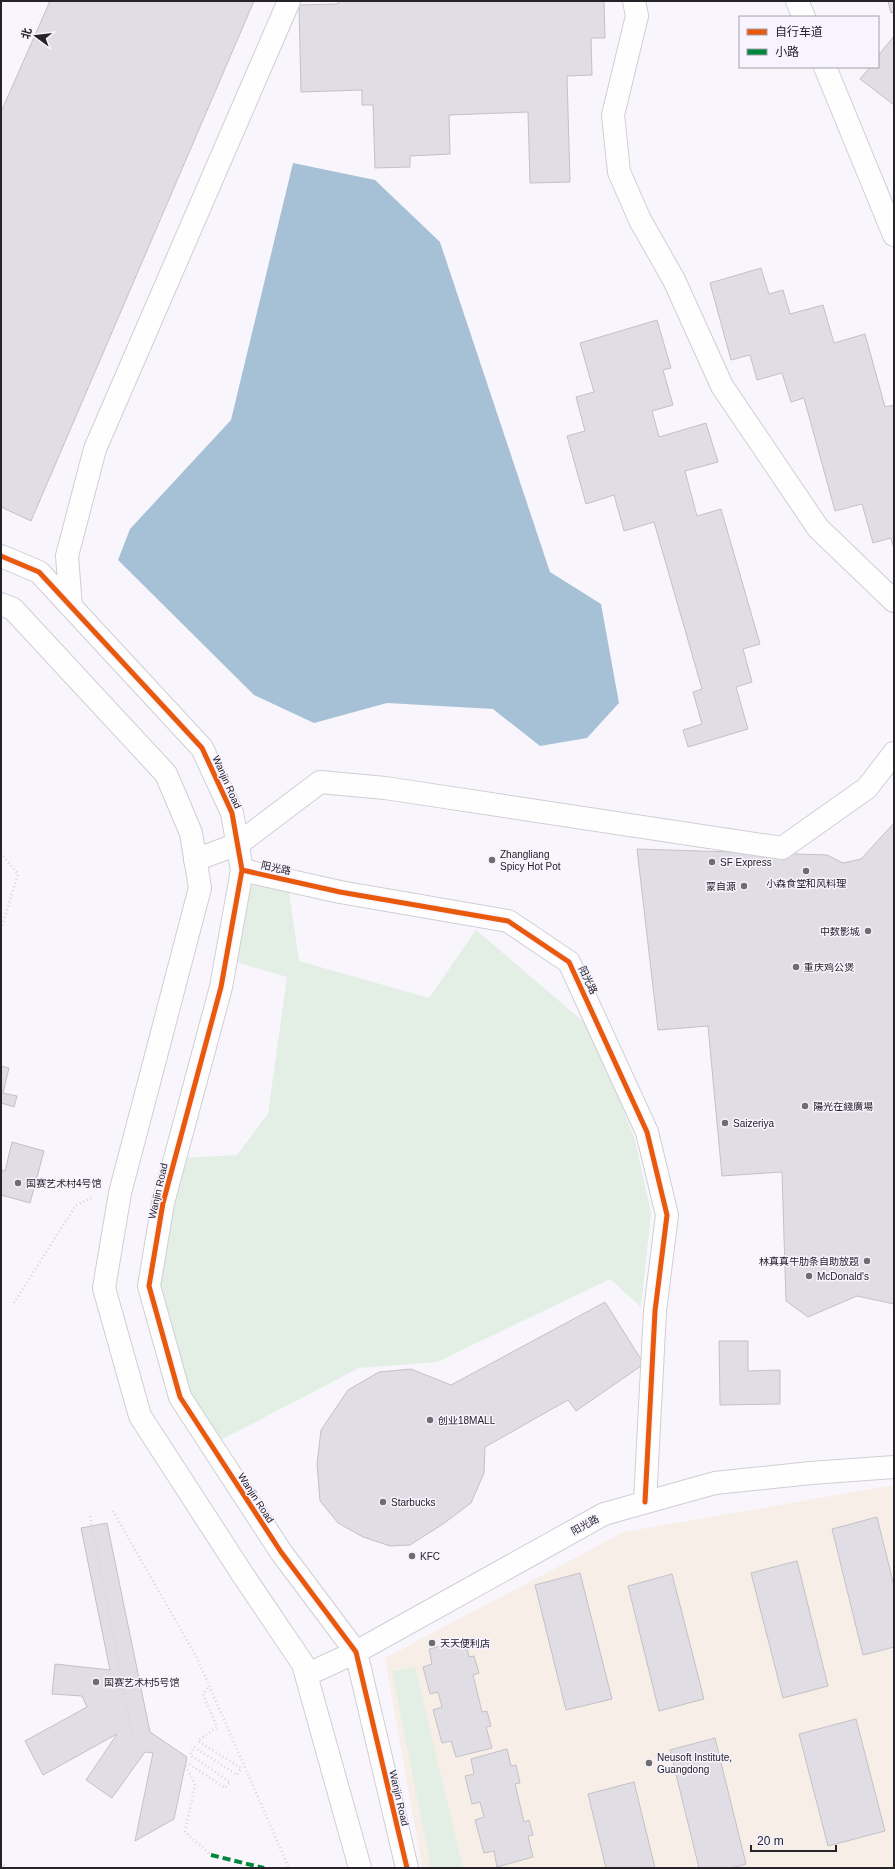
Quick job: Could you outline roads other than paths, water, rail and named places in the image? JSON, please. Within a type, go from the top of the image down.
[{"type":"street","points":[[71,607],[67,556],[95,449],[289,1]]},
{"type":"street","points":[[634,1],[637,16],[613,115],[620,172],[634,206],[674,280],[722,386],[818,528],[894,601]]},
{"type":"street","points":[[797,1],[804,16]]},
{"type":"street","points":[[824,68],[894,235]]},
{"type":"street","name":"Wanjin Road","points":[[1,556],[39,572],[202,748],[232,813],[242,870],[221,987],[163,1203],[149,1286],[180,1397],[281,1552],[356,1652],[407,1868]]},
{"type":"street","points":[[1,604],[14,609],[166,774],[191,833],[200,888],[120,1194],[104,1288],[140,1416],[238,1569],[303,1664],[360,1868]]},
{"type":"street","points":[[195,860],[238,844],[320,782],[385,788],[782,848],[867,788],[894,753]]},
{"type":"street","name":"阳光路","points":[[242,870],[340,892],[508,921],[569,962],[647,1132],[667,1215],[656,1312],[646,1502]]},
{"type":"street","name":"阳光路","points":[[306,1675],[356,1652],[604,1514],[715,1483],[812,1473],[894,1467]]},
{"type":"water","points":[[293,163],[375,180],[440,242],[550,572],[601,604],[619,703],[587,738],[540,746],[493,709],[387,703],[314,723],[254,695],[118,560],[130,529],[231,420]]},
{"type":"place","name":"Zhangliang Spicy Hot Pot","points":[[492,860]]},
{"type":"place","name":"SF Express","points":[[712,862]]},
{"type":"place","name":"小森食堂和风料理","points":[[806,871]]},
{"type":"place","name":"蒙自源","points":[[744,886]]},
{"type":"place","name":"中数影城","points":[[868,931]]},
{"type":"place","name":"重庆鸡公煲","points":[[796,967]]},
{"type":"place","name":"陽光在綫廣場","points":[[805,1106]]},
{"type":"place","name":"Saizeriya","points":[[725,1123]]},
{"type":"place","name":"国赛艺术村4号馆","points":[[18,1183]]},
{"type":"place","name":"林真真牛肋条自助放题","points":[[867,1261]]},
{"type":"place","name":"McDonald's","points":[[809,1276]]},
{"type":"place","name":"创业18MALL","points":[[430,1420]]},
{"type":"place","name":"Starbucks","points":[[383,1502]]},
{"type":"place","name":"KFC","points":[[412,1556]]},
{"type":"place","name":"天天便利店","points":[[432,1643]]},
{"type":"place","name":"国赛艺术村5号馆","points":[[96,1682]]},
{"type":"place","name":"Neusoft Institute, Guangdong","points":[[649,1763]]}]
